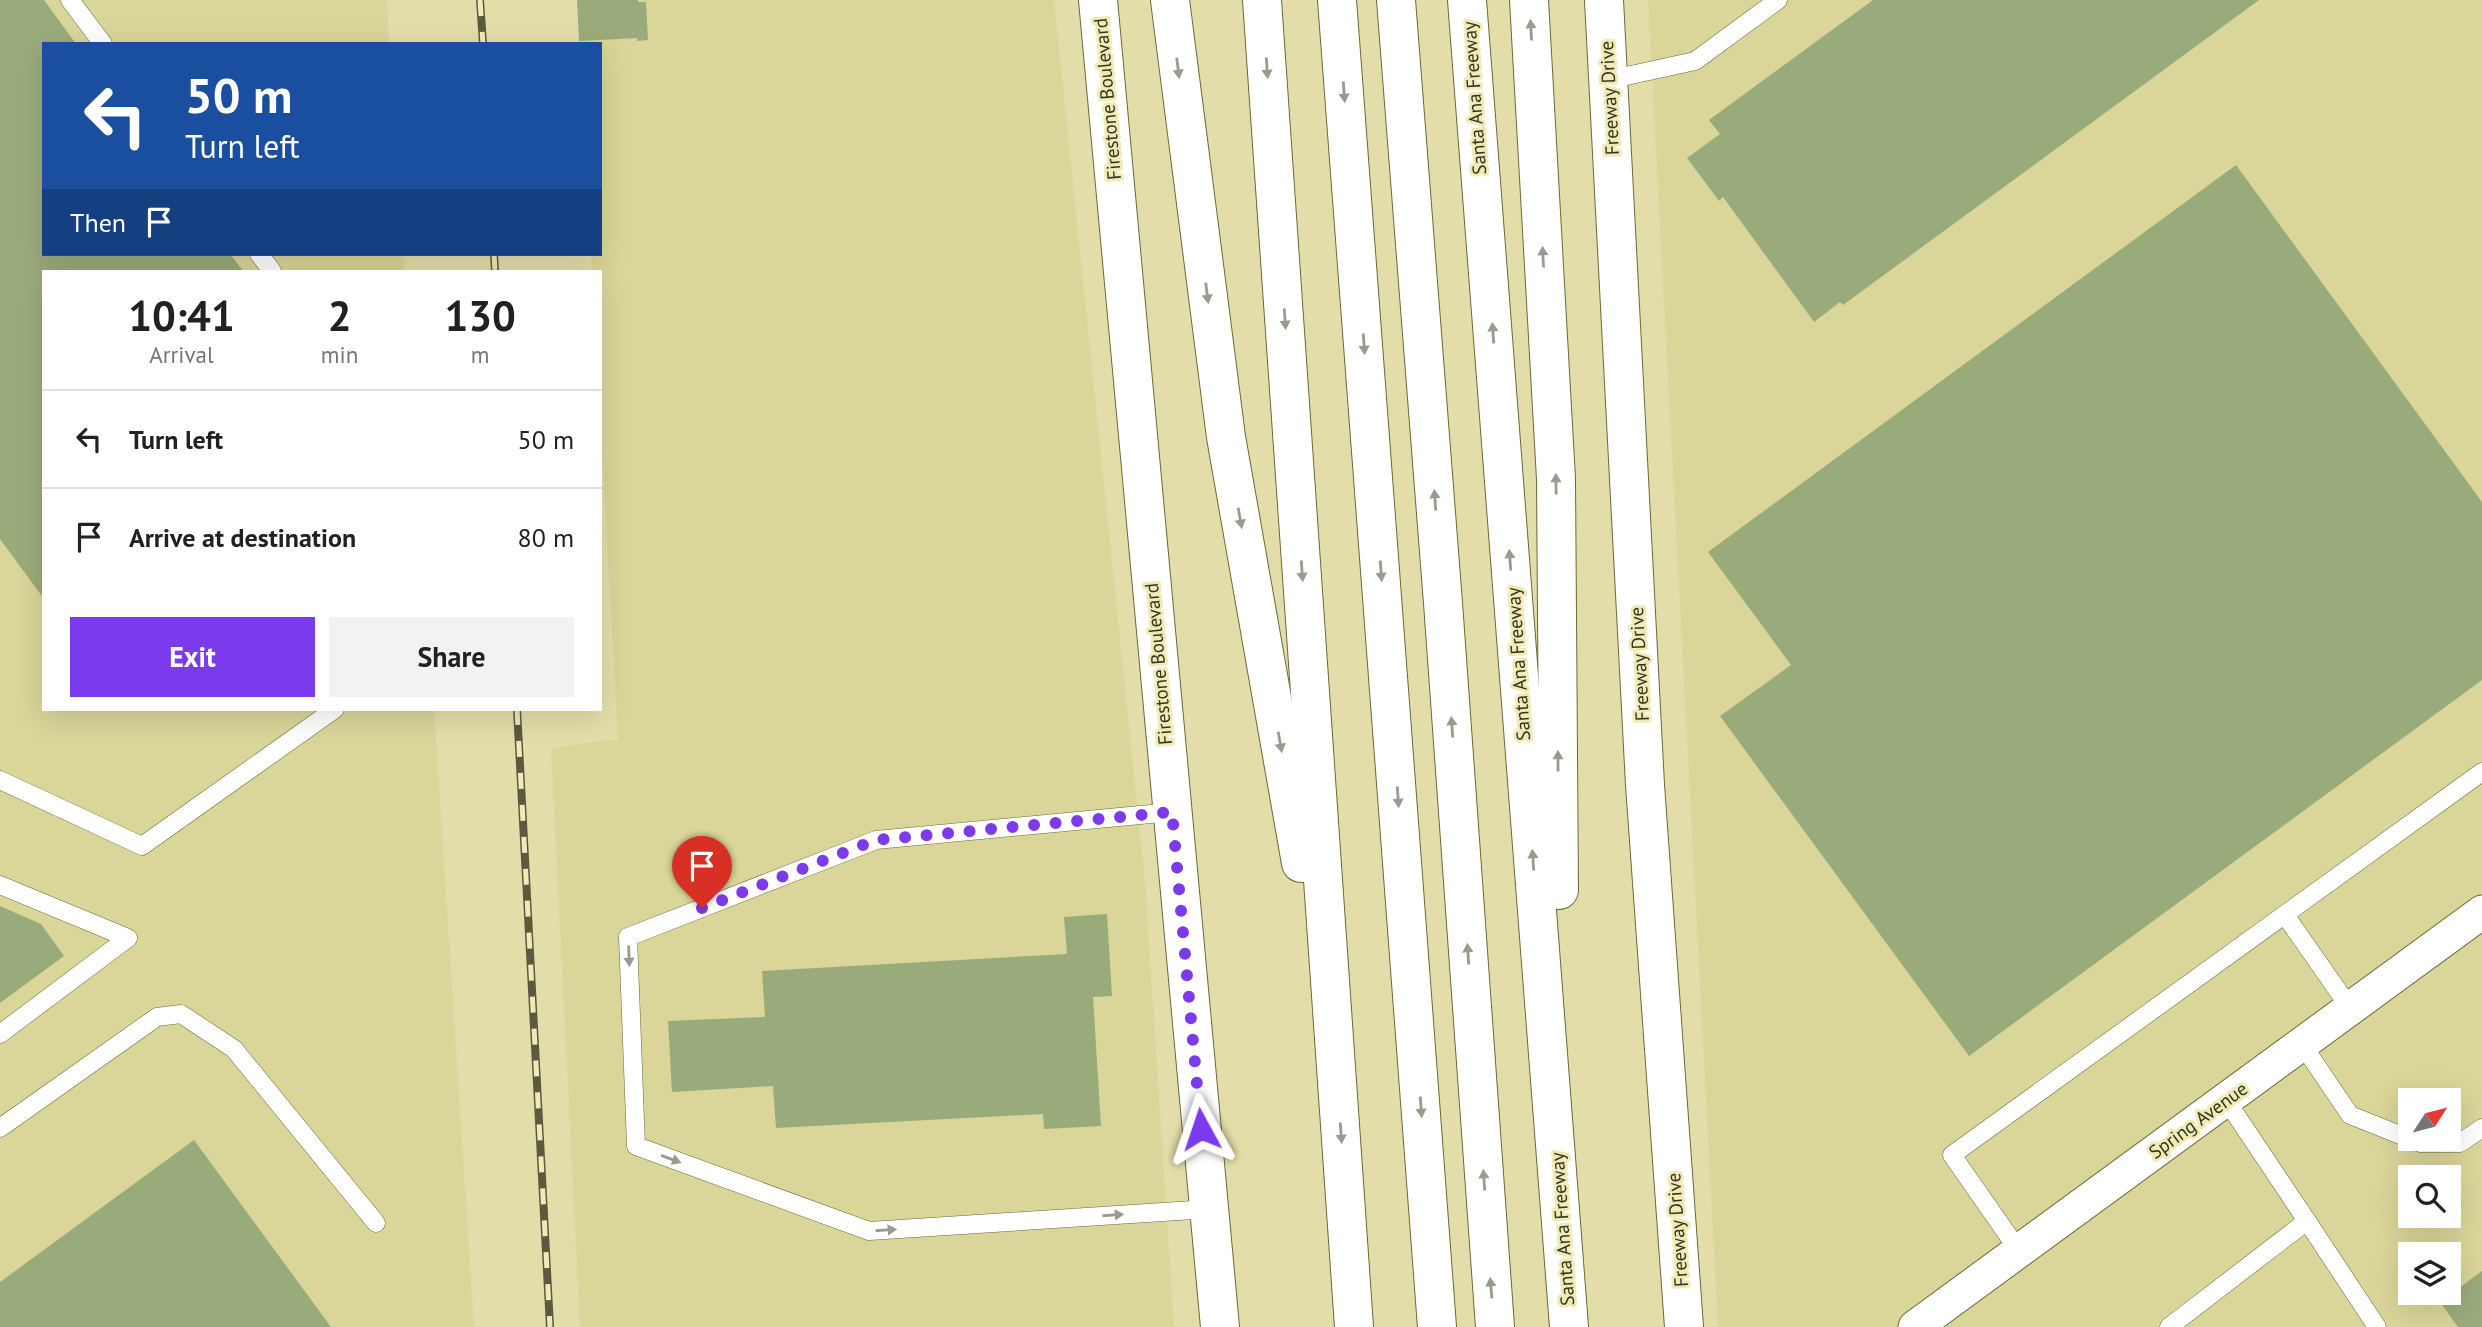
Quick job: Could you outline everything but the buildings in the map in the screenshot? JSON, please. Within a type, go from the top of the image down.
[{"type":"main road","name":"Firestone Boulevard","points":[[1098,0],[1220,1327]]},
{"type":"main road","points":[[1170,0],[1226,437],[1337,1065]]},
{"type":"main road","points":[[1262,0],[1354,1327]]},
{"type":"main road","points":[[1337,0],[1437,1327]]},
{"type":"main road","points":[[1396,0],[1441,577],[1494,1327]]},
{"type":"main road","name":"Santa Ana Freeway","points":[[1467,0],[1569,1327]]},
{"type":"main road","points":[[1529,0],[1556,479],[1561,1221]]},
{"type":"main road","name":"Freeway Drive","points":[[1604,0],[1645,785],[1684,1327]]},
{"type":"street","name":"Spring Avenue","points":[[1915,1327],[2482,912]]},
{"type":"lane","points":[[70,0],[102,42]]},
{"type":"lane","points":[[1608,80],[1695,61],[1777,0]]},
{"type":"lane","points":[[260,256],[271,270]]},
{"type":"lane","points":[[0,780],[142,846],[332,711]]},
{"type":"lane","points":[[2019,1251],[1952,1155],[2482,772]]},
{"type":"lane","points":[[1172,812],[876,840],[628,937],[636,1146],[869,1231],[1209,1209]]},
{"type":"lane","points":[[0,885],[128,938],[0,1034]]},
{"type":"lane","points":[[2285,915],[2350,1009]]},
{"type":"lane","points":[[0,1128],[157,1017],[181,1014],[234,1049],[376,1223]]},
{"type":"lane","points":[[2302,1044],[2350,1115],[2420,1143],[2460,1143],[2482,1128]]},
{"type":"lane","points":[[2226,1100],[2377,1327]]},
{"type":"lane","points":[[2169,1327],[2306,1221]]},
{"type":"shaded area","points":[[0,0],[387,0],[389,42],[42,42],[42,256],[403,256],[405,270],[42,270],[42,711],[434,711],[474,1327],[0,1327]]},
{"type":"shaded area","points":[[578,0],[1054,0],[1145,882],[1174,1327],[580,1327],[551,748],[618,739],[602,452],[602,270],[592,270],[591,256],[602,256],[602,42],[580,42]]},
{"type":"shaded area","points":[[1648,0],[2482,0],[2482,1327],[1718,1327]]},
{"type":"railway","points":[[480,0],[483,42]]},
{"type":"railway","points":[[494,256],[495,270]]},
{"type":"railway","points":[[517,711],[550,1327]]},
{"type":"route","points":[[702,908],[876,840],[1172,812],[1201,1129]]}]
